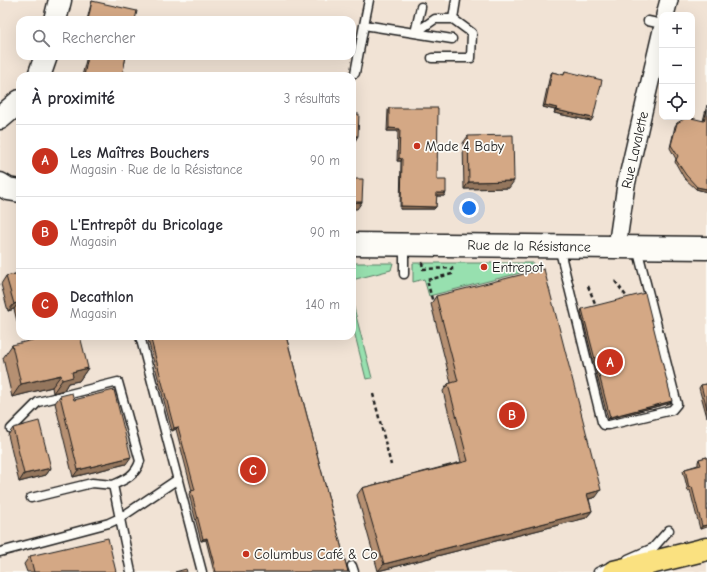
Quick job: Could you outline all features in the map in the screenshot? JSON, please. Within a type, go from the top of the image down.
[{"type":"main road","points":[[614,572],[707,549]]},
{"type":"street","points":[[56,16],[60,0]]},
{"type":"street","points":[[666,12],[669,0]]},
{"type":"street","name":"Rue Lavalette","points":[[627,247],[626,185],[655,25]]},
{"type":"street","points":[[41,72],[45,60]]},
{"type":"street","points":[[0,118],[16,104]]},
{"type":"street","name":"Rue de la Résistance","points":[[356,244],[707,248]]},
{"type":"lane","points":[[355,72],[370,0]]},
{"type":"lane","points":[[453,19],[456,0]]},
{"type":"lane","points":[[415,33],[421,6]]},
{"type":"lane","points":[[415,33],[435,19],[453,19],[472,33],[471,58],[432,58]]},
{"type":"lane","points":[[364,25],[452,39]]},
{"type":"lane","points":[[404,274],[411,244]]},
{"type":"lane","points":[[558,246],[602,422],[607,425],[672,410],[677,404],[627,247]]},
{"type":"lane","points":[[141,340],[202,572]]},
{"type":"lane","points":[[11,429],[38,402],[118,382],[140,462],[133,474],[126,480],[112,485],[92,483],[31,498]]},
{"type":"lane","points":[[0,552],[109,523],[120,518],[178,479]]},
{"type":"lane","points":[[112,485],[131,572]]},
{"type":"lane","points":[[598,572],[653,548],[669,530]]},
{"type":"path","points":[[411,244],[423,269],[452,268],[452,274],[427,280],[433,303]]},
{"type":"path","points":[[614,281],[629,300]]},
{"type":"path","points":[[588,286],[597,308]]},
{"type":"path","points":[[432,300],[439,298]]},
{"type":"path","points":[[373,394],[391,465]]},
{"type":"shaded area","points":[[0,0],[707,0],[707,572],[0,572]]},
{"type":"green space","points":[[356,263],[393,263],[391,270],[356,279]]},
{"type":"green space","points":[[413,263],[533,263],[536,269],[429,296],[424,279],[413,282]]},
{"type":"green space","points":[[356,316],[372,378],[366,379],[356,339]]},
{"type":"building","points":[[92,1],[137,11],[136,16],[89,16]]},
{"type":"building","points":[[87,60],[125,60],[123,72],[85,72]]},
{"type":"building","points":[[565,71],[602,80],[593,118],[556,110],[557,108],[545,105],[552,72],[564,75]]},
{"type":"building","name":"Made 4 Baby","points":[[389,108],[438,108],[437,180],[446,180],[446,193],[437,193],[436,207],[401,206],[402,159],[399,158],[400,129],[389,128]]},
{"type":"building","points":[[707,110],[707,189],[697,187],[686,175],[676,160],[678,156],[671,145],[677,123],[682,120],[695,119],[704,121]]},
{"type":"building","points":[[356,114],[359,114],[358,136],[356,136]]},
{"type":"building","points":[[513,135],[514,181],[469,182],[468,136]]},
{"type":"building","points":[[356,179],[363,179],[362,202],[356,202]]},
{"type":"building","points":[[544,269],[601,490],[587,494],[592,511],[384,564],[362,488],[468,461],[448,384],[458,381],[436,296]]},
{"type":"building","points":[[16,274],[16,303],[14,304],[6,276]]},
{"type":"building","points":[[645,293],[672,401],[610,417],[582,309]]},
{"type":"building","points":[[33,340],[81,340],[88,368],[72,372],[73,377],[62,380],[61,375],[21,384],[12,345]]},
{"type":"building","points":[[151,340],[287,340],[348,572],[216,572],[207,538],[203,539],[191,491],[195,490],[178,427],[174,428]]},
{"type":"building","points":[[707,384],[707,409],[701,385]]},
{"type":"building","points":[[114,390],[131,457],[78,470],[60,396],[72,393],[74,400]]},
{"type":"building","points":[[39,421],[51,468],[24,474],[13,428]]},
{"type":"building","points":[[707,457],[707,525],[702,526],[692,487],[689,488],[685,469],[701,465],[699,459]]},
{"type":"building","points":[[108,538],[116,572],[34,572],[30,556]]},
{"type":"building","points":[[186,569],[187,572],[175,572]]},
{"type":"place","name":"Made 4 Baby","points":[[417,146]]},
{"type":"place","name":"Entrepot","points":[[484,267]]},
{"type":"place","name":"Les Maîtres Bouchers","points":[[610,362]]},
{"type":"place","name":"L'Entrepôt du Bricolage","points":[[512,415]]},
{"type":"place","name":"Decathlon","points":[[253,470]]},
{"type":"place","name":"Columbus Café & Co","points":[[246,554]]}]
